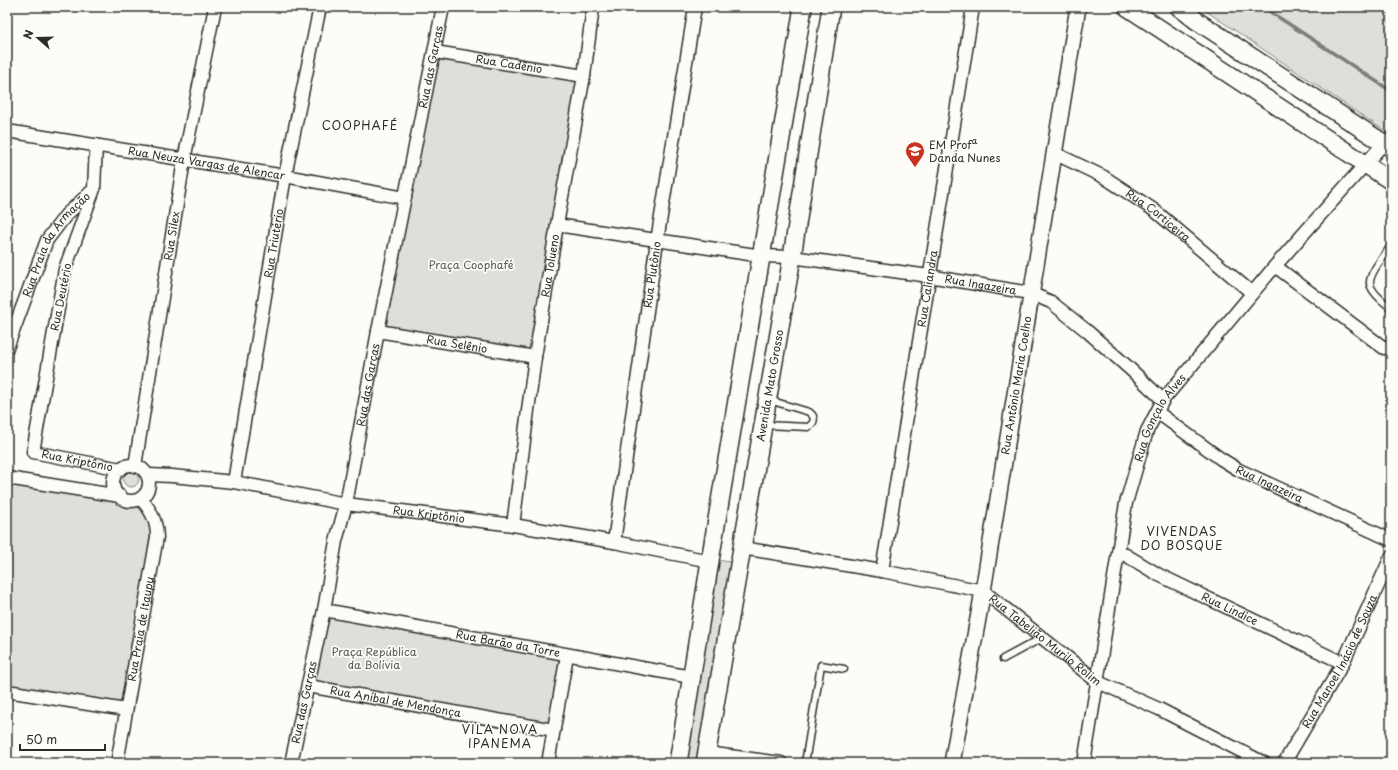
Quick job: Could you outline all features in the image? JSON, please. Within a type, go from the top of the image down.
[{"type":"main road","points":[[678,763],[710,561],[803,7]]},
{"type":"main road","name":"Avenida Mato Grosso","points":[[706,758],[792,257],[831,7]]},
{"type":"main road","points":[[1126,7],[1391,181]]},
{"type":"main road","points":[[1179,7],[1387,145]]},
{"type":"main road","points":[[710,561],[730,568],[736,585]]},
{"type":"main road","points":[[683,737],[690,748],[706,758]]},
{"type":"street","name":"Rua Silex","points":[[135,466],[184,160],[215,7]]},
{"type":"street","name":"Rua Triutério","points":[[234,482],[285,176],[320,7]]},
{"type":"street","name":"Rua das Garças","points":[[291,763],[324,610],[336,541],[346,504],[378,331],[443,7]]},
{"type":"street","name":"Rua Tolueno","points":[[513,525],[535,357],[556,225],[584,76],[593,7]]},
{"type":"street","name":"Rua Plutônio","points":[[614,542],[657,241],[695,7]]},
{"type":"street","name":"Rua Caliandra","points":[[882,571],[973,7]]},
{"type":"street","name":"Rua Antônio Maria Coelho","points":[[952,763],[983,591],[1030,293],[1078,7]]},
{"type":"street","name":"Rua Cadênio","points":[[435,52],[584,76]]},
{"type":"street","name":"Rua Neuza Vargas de Alencar","points":[[7,131],[285,176],[405,198]]},
{"type":"street","name":"Rua Deutério","points":[[33,452],[65,269],[94,189],[96,145]]},
{"type":"street","name":"Rua Gonçalo Alves","points":[[1084,763],[1126,503],[1147,430],[1163,400],[1274,266],[1365,163],[1387,145]]},
{"type":"street","name":"Rua Corticeira","points":[[1054,153],[1104,177],[1154,210],[1252,293]]},
{"type":"street","name":"Rua Praia da Armação","points":[[7,348],[47,240],[66,215],[94,189]]},
{"type":"street","points":[[556,225],[762,256]]},
{"type":"street","name":"Rua Ingazeira","points":[[762,256],[792,257],[929,276],[1030,293],[1051,302],[1087,331],[1163,400]]},
{"type":"street","points":[[1274,266],[1384,348]]},
{"type":"street","name":"Rua Selênio","points":[[378,331],[535,357]]},
{"type":"street","name":"Rua Ingazeira","points":[[1157,412],[1221,459],[1239,470],[1391,540]]},
{"type":"street","name":"Rua Kriptônio","points":[[33,452],[121,469]]},
{"type":"street","points":[[128,466],[135,466],[144,470],[148,475],[149,486],[147,493],[138,501],[126,501],[113,487],[115,474],[128,466]]},
{"type":"street","name":"Rua Kriptônio","points":[[148,475],[234,482],[346,504],[513,525],[614,542],[710,561]]},
{"type":"street","points":[[7,478],[120,496]]},
{"type":"street","name":"Rua Praia de Itaupu","points":[[117,763],[157,538],[157,526],[150,508],[141,499]]},
{"type":"street","name":"Rua Tabelião Murilo Rolim","points":[[742,548],[882,571],[983,591],[1098,682],[1159,709],[1264,763]]},
{"type":"street","name":"Rua Lindice","points":[[1118,551],[1159,575],[1343,663]]},
{"type":"street","name":"Rua Manoel Inácio de Souza","points":[[1284,763],[1343,663],[1391,557]]},
{"type":"street","name":"Rua Barão da Torre","points":[[324,610],[691,677]]},
{"type":"street","points":[[548,763],[568,655]]},
{"type":"street","name":"Rua Aníbal de Mendonça","points":[[308,686],[554,730]]},
{"type":"street","points":[[7,691],[126,710]]},
{"type":"street","points":[[706,758],[781,763]]},
{"type":"lane","points":[[1391,246],[1370,277],[1369,283],[1376,294],[1391,308]]},
{"type":"lane","points":[[764,425],[808,427],[813,424],[814,420],[813,415],[809,412],[768,400]]},
{"type":"lane","points":[[1003,659],[1042,638]]},
{"type":"lane","points":[[805,763],[821,665],[844,669]]},
{"type":"green space","points":[[1200,7],[1391,7],[1391,134],[1388,133]]},
{"type":"green space","name":"Praça Coophafé","points":[[435,52],[584,76],[535,357],[378,331]]},
{"type":"green space","points":[[128,471],[134,471],[139,476],[137,485],[134,487],[128,487],[123,482],[123,476]]},
{"type":"green space","points":[[7,478],[120,496],[126,501],[138,501],[157,526],[126,710],[7,691]]},
{"type":"green space","points":[[718,560],[736,563],[701,763],[685,763]]},
{"type":"green space","name":"Praça República da Bolívia","points":[[324,610],[567,655],[554,730],[308,686]]},
{"type":"waterway","points":[[1263,7],[1391,91]]},
{"type":"place","name":"EM Profª Danda Nunes","points":[[915,168]]},
{"type":"district","name":"COOPHAFÉ","points":[[360,126]]},
{"type":"district","name":"VIVENDAS DO BOSQUE","points":[[1182,539]]},
{"type":"district","name":"VILA NOVA IPANEMA","points":[[500,737]]}]
